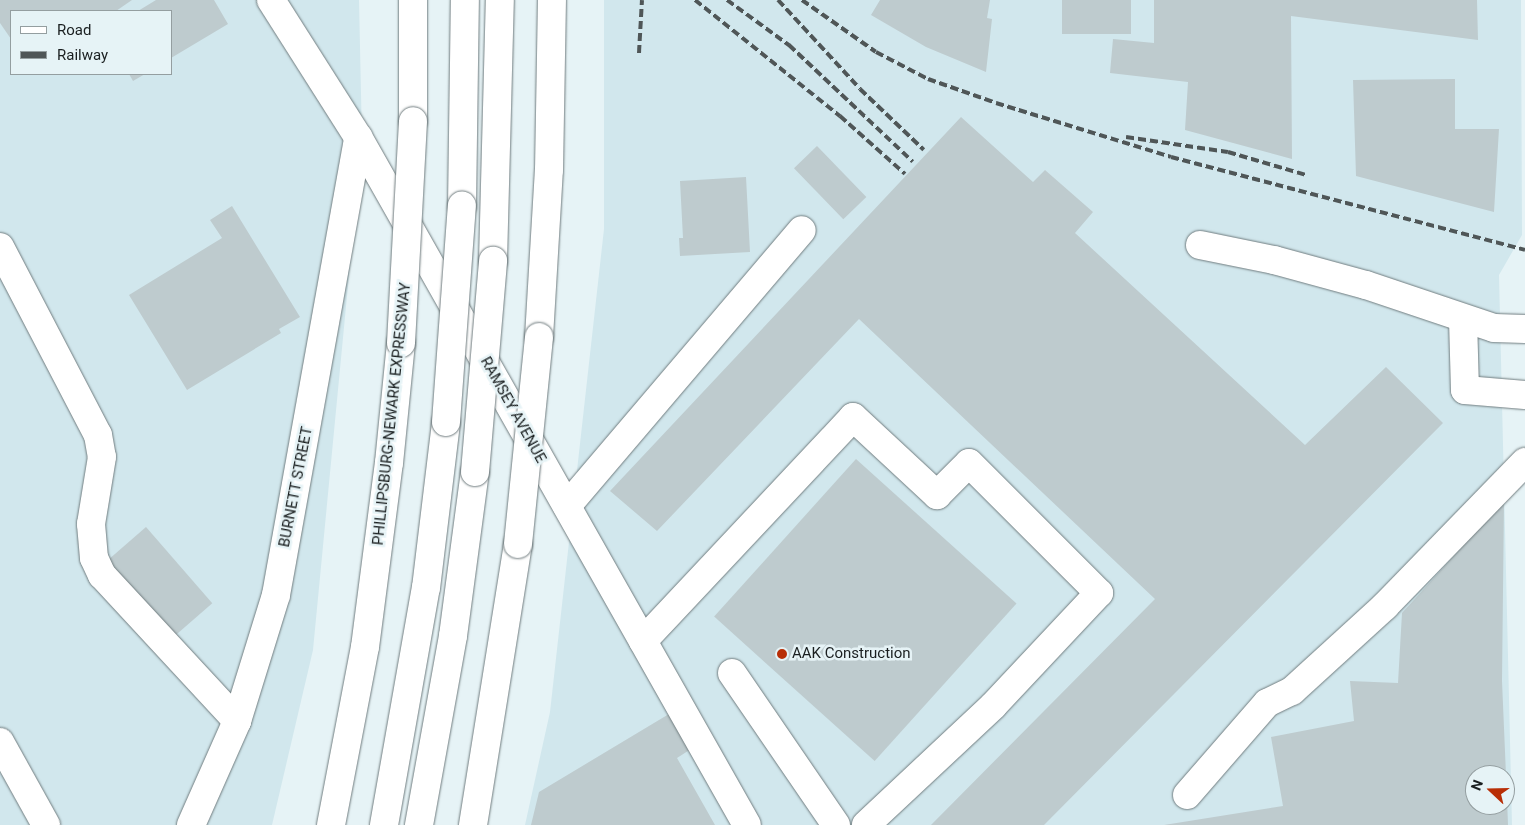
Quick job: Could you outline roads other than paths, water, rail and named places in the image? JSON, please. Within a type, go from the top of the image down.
[{"type":"main road","name":"RAMSEY AVENUE","points":[[271,0],[358,137],[747,825]]},
{"type":"main road","name":"PHILLIPSBURG-NEWARK EXPRESSWAY","points":[[331,825],[365,646],[401,342],[413,121],[413,0]]},
{"type":"main road","points":[[384,825],[423,608],[446,422],[462,206],[465,0]]},
{"type":"main road","points":[[419,825],[453,636],[475,472],[493,260],[500,0]]},
{"type":"main road","points":[[473,825],[518,544],[539,337],[549,170],[552,0]]},
{"type":"main road","name":"BURNETT STREET","points":[[191,825],[237,721],[276,595],[358,137]]},
{"type":"main road","points":[[567,506],[802,230]]},
{"type":"main road","points":[[1200,245],[1274,260],[1366,285],[1494,328],[1525,328]]},
{"type":"main road","points":[[0,247],[98,436],[102,457],[91,524],[94,558],[102,575],[237,721]]},
{"type":"main road","points":[[1463,319],[1465,390],[1525,395]]},
{"type":"main road","points":[[643,641],[853,417],[937,495],[970,463],[1099,592],[994,706],[866,825]]},
{"type":"main road","points":[[1187,795],[1267,703],[1292,691],[1385,606],[1525,462]]},
{"type":"main road","points":[[732,673],[836,825]]},
{"type":"main road","points":[[0,742],[46,825]]},
{"type":"railway","points":[[639,53],[642,0]]},
{"type":"railway","points":[[695,0],[840,116],[905,174]]},
{"type":"railway","points":[[727,0],[789,45],[913,162]]},
{"type":"railway","points":[[778,0],[860,89],[924,150]]},
{"type":"railway","points":[[802,0],[876,52],[928,79],[996,103],[1171,157],[1525,250]]},
{"type":"railway","points":[[1126,137],[1228,152],[1306,175]]},
{"type":"place","name":"AAK Construction","points":[[782,654]]}]
